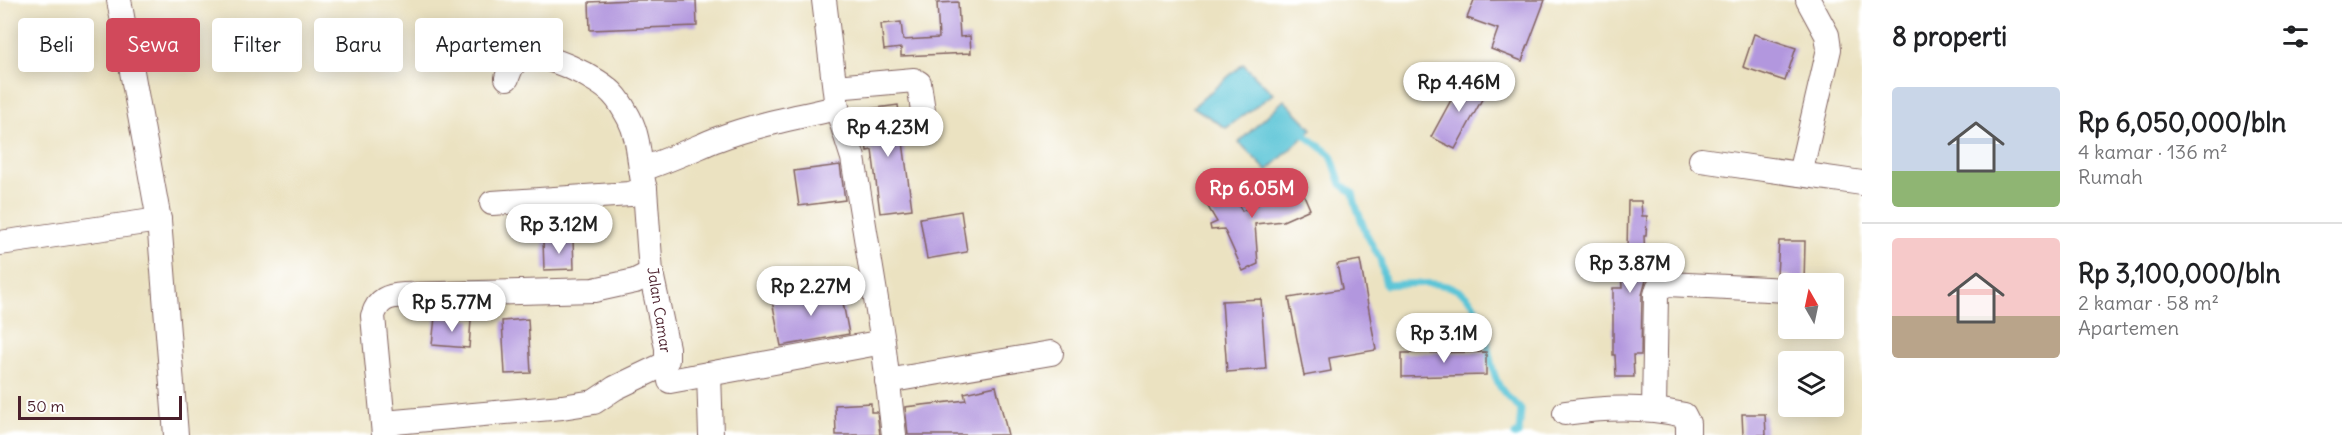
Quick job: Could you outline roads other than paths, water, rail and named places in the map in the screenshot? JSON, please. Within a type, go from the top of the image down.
[{"type":"street","points":[[119,0],[159,220],[168,434]]},
{"type":"street","points":[[824,0],[836,98],[853,158],[883,342],[894,435]]},
{"type":"street","points":[[1800,174],[1829,49],[1827,34],[1808,0]]},
{"type":"street","name":"Jalan Camar","points":[[384,429],[484,425],[594,402],[615,388],[663,365],[667,360],[667,348],[651,273],[644,179],[639,147],[630,120],[614,95],[594,78],[578,70],[537,57],[524,57],[512,65],[507,78]]},
{"type":"street","points":[[492,203],[630,194],[644,179],[726,137],[778,121],[836,98],[914,80],[919,83],[926,132]]},
{"type":"street","points":[[1701,160],[1862,183]]},
{"type":"street","points":[[0,243],[159,220]]},
{"type":"street","points":[[384,429],[373,316],[375,307],[381,300],[404,294],[594,290],[635,281],[651,273]]},
{"type":"street","points":[[1654,408],[1658,288],[1668,284],[1778,290]]},
{"type":"street","points":[[670,381],[883,342]]},
{"type":"street","points":[[887,381],[1051,353]]},
{"type":"street","points":[[709,374],[711,435]]},
{"type":"street","points":[[1565,412],[1654,408],[1684,415],[1688,423],[1688,435]]},
{"type":"water","points":[[1243,64],[1273,94],[1226,128],[1193,107]]},
{"type":"water","points":[[1284,100],[1312,129],[1267,171],[1239,142]]},
{"type":"waterway","points":[[1305,135],[1331,155],[1341,184],[1353,193],[1366,233],[1380,259],[1386,285],[1423,283],[1453,288],[1464,294],[1474,305],[1482,320],[1499,385],[1521,410],[1519,433],[1515,435]]}]
